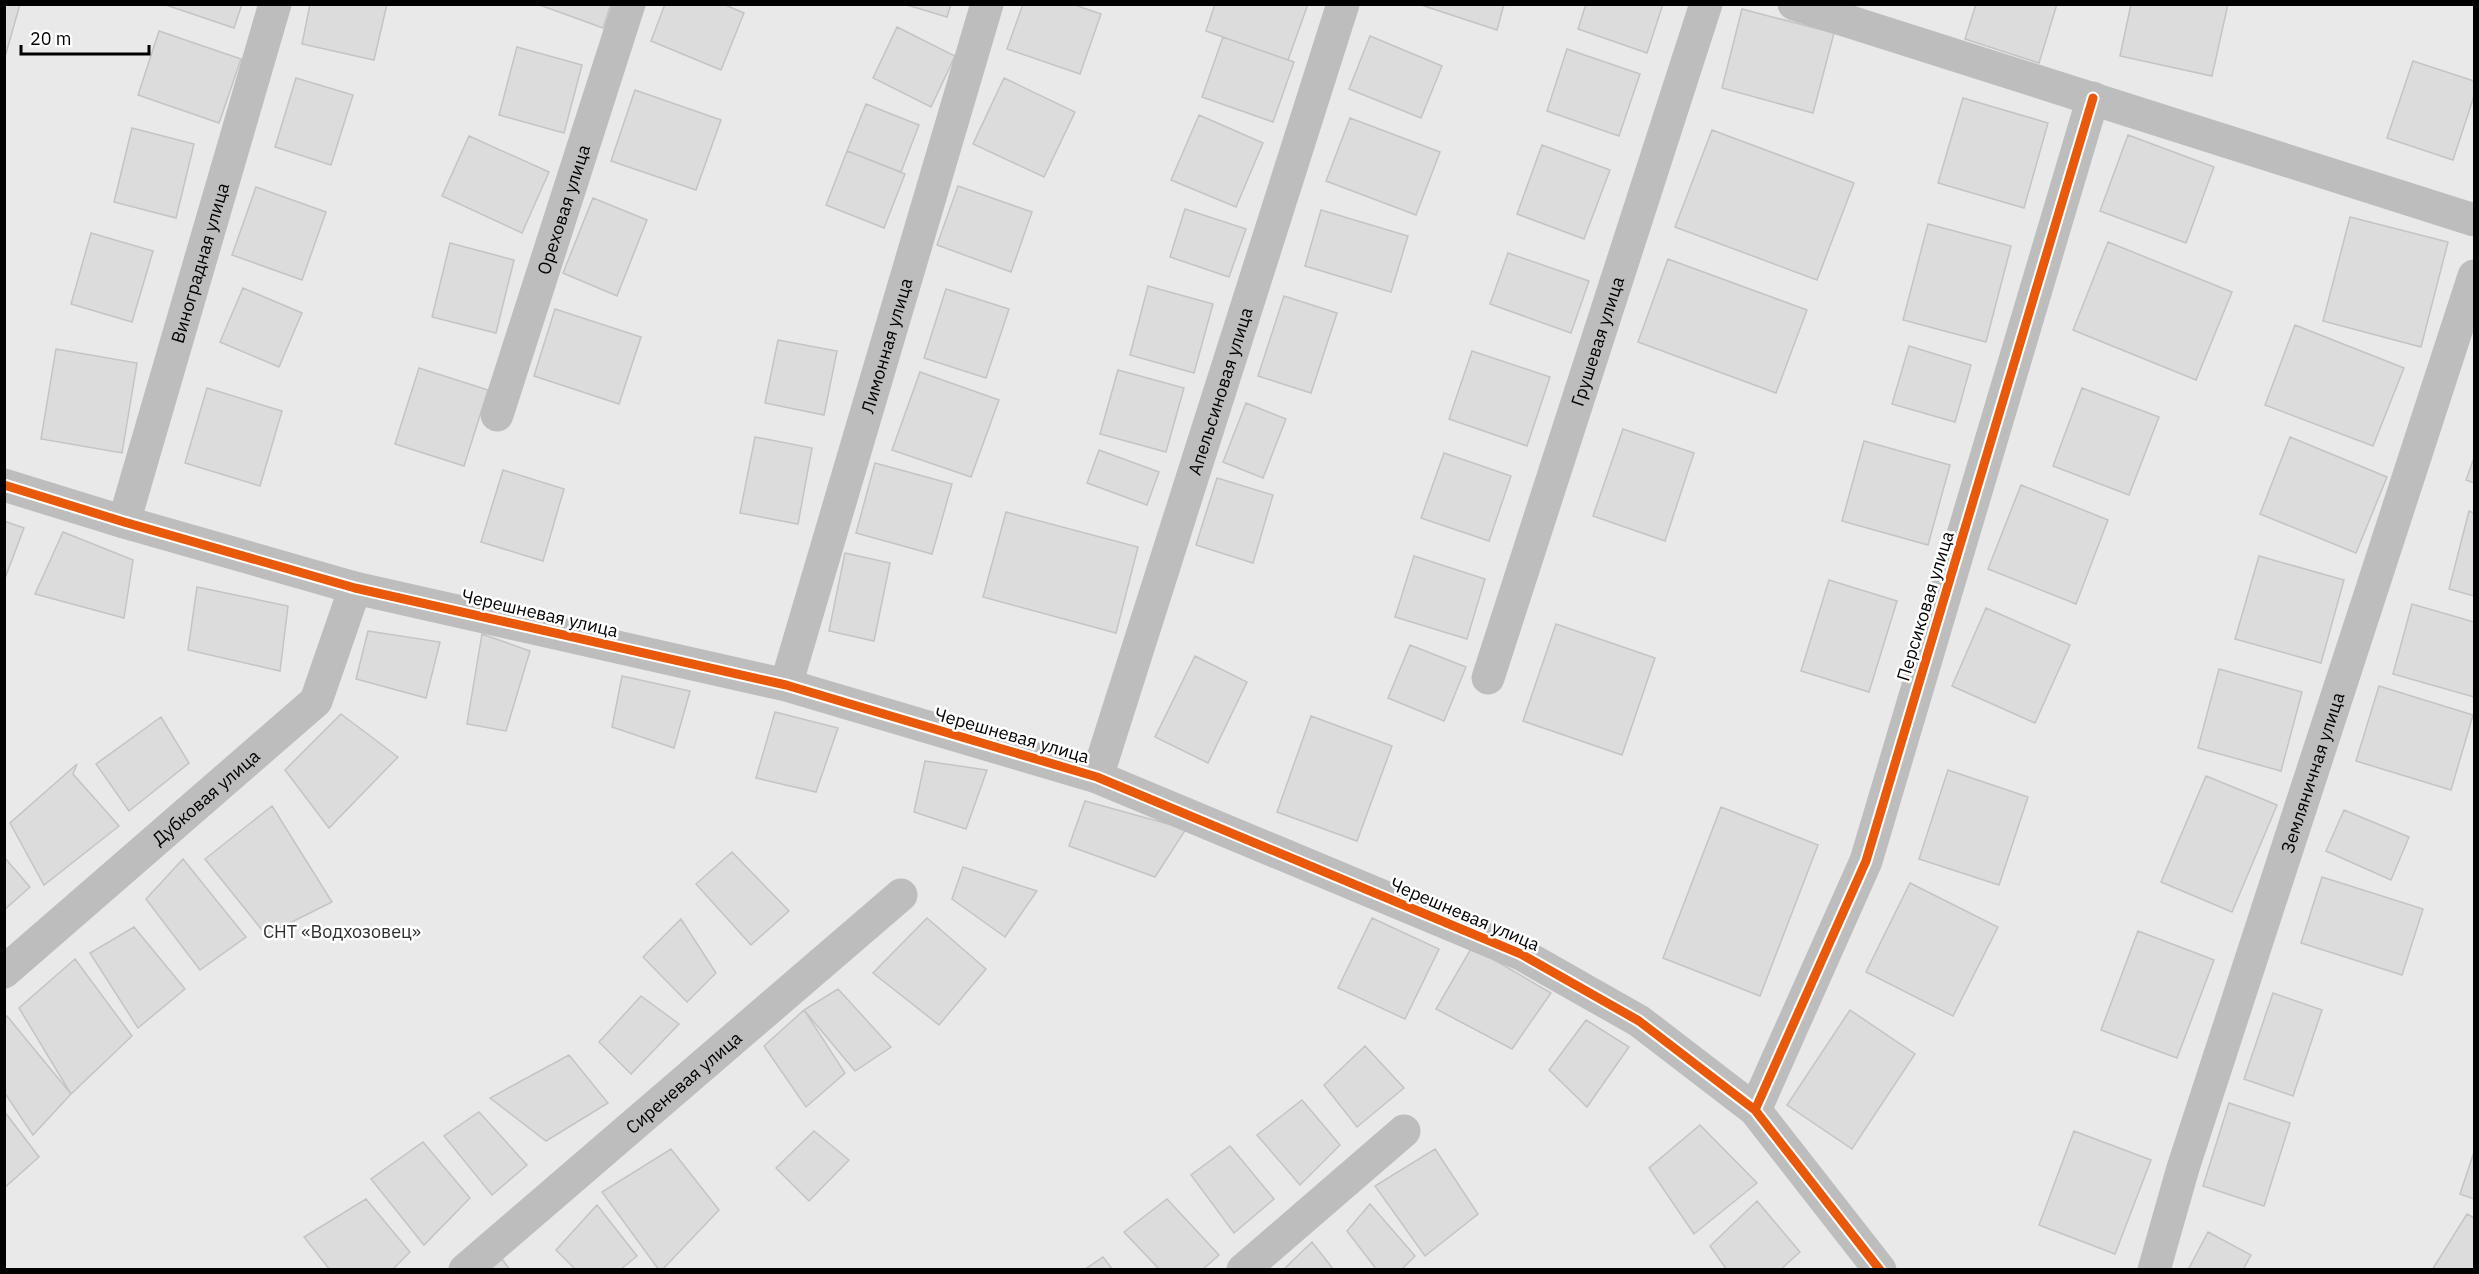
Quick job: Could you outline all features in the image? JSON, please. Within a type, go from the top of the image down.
[{"type":"street","name":"Виноградная улица","points":[[124,522],[275,4]]},
{"type":"street","name":"Ореховая улица","points":[[497,415],[629,4]]},
{"type":"street","name":"Лимонная улица","points":[[786,686],[987,4]]},
{"type":"street","name":"Апельсиновая улица","points":[[1097,777],[1343,4]]},
{"type":"street","name":"Грушевая улица","points":[[1488,678],[1706,4]]},
{"type":"street","points":[[1794,4],[2475,220]]},
{"type":"street","name":"Персиковая улица","points":[[1755,1110],[1866,861],[2093,98]]},
{"type":"street","name":"Земляничная улица","points":[[2154,1269],[2183,1168],[2475,276]]},
{"type":"street","name":"Черешневая улица","points":[[4,485],[355,588],[786,686],[1097,777],[1521,954],[1639,1021],[1755,1110],[1880,1269]]},
{"type":"street","name":"Дубковая улица","points":[[4,972],[316,701],[355,588]]},
{"type":"street","name":"Сиреневая улица","points":[[465,1269],[901,895]]},
{"type":"street","points":[[1243,1269],[1404,1131]]},
{"type":"green space","name":"СНТ «Водхозовец»","points":[[5,5],[2474,5],[2474,1269],[5,1270]]},
{"type":"building","points":[[4,4],[20,4],[5,57],[4,57]]},
{"type":"building","points":[[163,4],[242,4],[234,28]]},
{"type":"building","points":[[310,4],[387,4],[374,60],[302,44]]},
{"type":"building","points":[[537,4],[611,4],[603,28]]},
{"type":"building","points":[[665,4],[723,4],[744,13],[721,70],[651,41]]},
{"type":"building","points":[[904,4],[951,4],[947,17]]},
{"type":"building","points":[[1023,4],[1072,4],[1101,14],[1080,74],[1007,49]]},
{"type":"building","points":[[1215,4],[1308,4],[1288,60],[1206,31]]},
{"type":"building","points":[[1418,4],[1504,4],[1497,30]]},
{"type":"building","points":[[1586,4],[1663,4],[1647,53],[1578,29]]},
{"type":"building","points":[[1976,4],[2057,4],[2039,63],[1965,39]]},
{"type":"building","points":[[2131,4],[2228,4],[2212,76],[2120,56]]},
{"type":"building","points":[[1742,9],[1834,33],[1813,113],[1722,88]]},
{"type":"building","points":[[897,27],[955,56],[931,107],[873,78]]},
{"type":"building","points":[[159,31],[241,59],[219,123],[138,95]]},
{"type":"building","points":[[1370,36],[1442,66],[1421,118],[1349,89]]},
{"type":"building","points":[[1223,37],[1294,62],[1273,122],[1202,97]]},
{"type":"building","points":[[517,47],[582,65],[564,133],[499,115]]},
{"type":"building","points":[[1567,49],[1640,74],[1619,136],[1547,111]]},
{"type":"building","points":[[2413,61],[2474,81],[2474,96],[2453,160],[2387,138]]},
{"type":"building","points":[[296,78],[353,95],[331,165],[275,147]]},
{"type":"building","points":[[1004,78],[1075,112],[1044,177],[973,144]]},
{"type":"building","points":[[635,90],[721,120],[696,190],[611,161]]},
{"type":"building","points":[[1963,98],[2048,123],[2024,208],[1938,183]]},
{"type":"building","points":[[866,104],[919,125],[901,172],[847,151]]},
{"type":"building","points":[[1199,115],[1263,143],[1236,207],[1171,180]]},
{"type":"building","points":[[1350,118],[1440,152],[1416,215],[1326,181]]},
{"type":"building","points":[[132,128],[194,144],[176,218],[114,202]]},
{"type":"building","points":[[1712,130],[1854,183],[1817,280],[1675,227]]},
{"type":"building","points":[[2128,135],[2214,167],[2186,243],[2100,211]]},
{"type":"building","points":[[469,136],[549,172],[522,233],[442,196]]},
{"type":"building","points":[[1542,145],[1610,170],[1584,239],[1517,214]]},
{"type":"building","points":[[847,151],[905,174],[884,228],[826,205]]},
{"type":"building","points":[[958,186],[1032,212],[1011,272],[937,245]]},
{"type":"building","points":[[256,187],[326,212],[302,280],[232,255]]},
{"type":"building","points":[[593,198],[647,220],[617,296],[563,273]]},
{"type":"building","points":[[1185,209],[1246,229],[1229,277],[1170,257]]},
{"type":"building","points":[[1321,210],[1408,236],[1391,292],[1305,266]]},
{"type":"building","points":[[2350,217],[2448,242],[2421,347],[2323,321]]},
{"type":"building","points":[[1928,224],[2011,246],[1986,342],[1903,320]]},
{"type":"building","points":[[91,233],[153,251],[132,322],[71,304]]},
{"type":"building","points":[[2108,242],[2232,292],[2196,380],[2073,330]]},
{"type":"building","points":[[450,243],[514,260],[496,333],[432,317]]},
{"type":"building","points":[[1508,253],[1589,281],[1571,333],[1490,304]]},
{"type":"building","points":[[1668,259],[1807,310],[1776,393],[1638,342]]},
{"type":"building","points":[[1148,286],[1213,304],[1194,373],[1130,355]]},
{"type":"building","points":[[243,288],[302,313],[279,367],[220,342]]},
{"type":"building","points":[[946,289],[1009,309],[986,378],[924,358]]},
{"type":"building","points":[[1284,296],[1337,313],[1311,393],[1258,376]]},
{"type":"building","points":[[555,309],[641,337],[619,404],[534,376]]},
{"type":"building","points":[[2295,325],[2404,368],[2373,446],[2265,405]]},
{"type":"building","points":[[778,340],[837,351],[824,415],[765,403]]},
{"type":"building","points":[[1909,346],[1971,365],[1955,422],[1892,404]]},
{"type":"building","points":[[56,349],[137,363],[122,453],[41,439]]},
{"type":"building","points":[[1472,351],[1550,377],[1527,446],[1449,419]]},
{"type":"building","points":[[419,368],[488,390],[464,466],[395,444]]},
{"type":"building","points":[[1118,370],[1184,388],[1166,452],[1100,434]]},
{"type":"building","points":[[920,372],[999,400],[971,477],[892,450]]},
{"type":"building","points":[[207,388],[282,411],[260,486],[185,463]]},
{"type":"building","points":[[2082,388],[2159,417],[2129,495],[2053,466]]},
{"type":"building","points":[[1246,403],[1286,419],[1263,478],[1223,462]]},
{"type":"building","points":[[1623,429],[1694,453],[1665,541],[1593,516]]},
{"type":"building","points":[[755,437],[812,448],[798,524],[740,513]]},
{"type":"building","points":[[2290,437],[2387,477],[2356,553],[2260,514]]},
{"type":"building","points":[[1864,441],[1950,465],[1928,545],[1842,521]]},
{"type":"building","points":[[1099,450],[1159,472],[1147,505],[1087,483]]},
{"type":"building","points":[[1444,453],[1511,476],[1489,541],[1421,518]]},
{"type":"building","points":[[2474,458],[2474,483],[2466,480]]},
{"type":"building","points":[[875,463],[952,484],[932,554],[856,533]]},
{"type":"building","points":[[503,470],[564,489],[543,561],[481,542]]},
{"type":"building","points":[[1217,478],[1273,495],[1253,563],[1196,545]]},
{"type":"building","points":[[2021,485],[2108,520],[2076,604],[1988,569]]},
{"type":"building","points":[[2469,511],[2474,513],[2474,596],[2449,589]]},
{"type":"building","points":[[1006,512],[1138,547],[1116,633],[983,597]]},
{"type":"building","points":[[4,521],[24,528],[4,581]]},
{"type":"building","points":[[63,532],[133,560],[124,618],[35,594]]},
{"type":"building","points":[[845,553],[890,563],[874,641],[829,631]]},
{"type":"building","points":[[1414,556],[1485,579],[1467,639],[1395,617]]},
{"type":"building","points":[[2259,556],[2344,580],[2321,663],[2235,639]]},
{"type":"building","points":[[1829,580],[1897,601],[1869,692],[1801,671]]},
{"type":"building","points":[[197,587],[288,606],[280,671],[188,650]]},
{"type":"building","points":[[2412,604],[2474,622],[2474,697],[2393,674]]},
{"type":"building","points":[[1986,608],[2070,645],[2035,723],[1952,686]]},
{"type":"building","points":[[1556,624],[1655,658],[1622,755],[1523,721]]},
{"type":"building","points":[[368,631],[440,642],[426,698],[356,679]]},
{"type":"building","points":[[482,634],[530,651],[506,731],[467,724]]},
{"type":"building","points":[[1410,645],[1466,667],[1444,721],[1388,698]]},
{"type":"building","points":[[1195,656],[1247,682],[1208,763],[1155,737]]},
{"type":"building","points":[[2219,669],[2302,692],[2281,771],[2198,748]]},
{"type":"building","points":[[622,676],[690,691],[674,748],[612,727]]},
{"type":"building","points":[[2379,686],[2473,715],[2451,790],[2356,761]]},
{"type":"building","points":[[775,712],[838,728],[816,792],[756,778]]},
{"type":"building","points":[[341,714],[398,757],[329,828],[285,770]]},
{"type":"building","points":[[1311,716],[1392,746],[1357,841],[1277,812]]},
{"type":"building","points":[[161,717],[189,763],[129,811],[96,764]]},
{"type":"building","points":[[925,761],[987,770],[966,829],[914,812]]},
{"type":"building","points":[[77,764],[73,774],[119,826],[44,885],[10,823]]},
{"type":"building","points":[[1948,770],[2028,797],[1999,885],[1919,859]]},
{"type":"building","points":[[2206,776],[2277,805],[2232,912],[2161,882]]},
{"type":"building","points":[[1085,801],[1186,829],[1155,877],[1069,846]]},
{"type":"building","points":[[272,806],[332,902],[266,935],[205,859]]},
{"type":"building","points":[[1721,807],[1818,845],[1760,996],[1663,958]]},
{"type":"building","points":[[2344,810],[2409,837],[2391,880],[2326,851]]},
{"type":"building","points":[[732,852],[789,911],[751,945],[696,884]]},
{"type":"building","points":[[4,857],[30,887],[4,910]]},
{"type":"building","points":[[183,859],[246,937],[200,970],[146,899]]},
{"type":"building","points":[[963,867],[1037,891],[1005,937],[952,899]]},
{"type":"building","points":[[2322,877],[2423,909],[2402,975],[2301,943]]},
{"type":"building","points":[[1910,883],[1998,927],[1953,1016],[1866,972]]},
{"type":"building","points":[[927,918],[986,969],[939,1025],[873,973]]},
{"type":"building","points":[[1372,918],[1439,949],[1405,1019],[1338,988]]},
{"type":"building","points":[[681,919],[716,973],[687,1002],[643,957]]},
{"type":"building","points":[[134,927],[185,989],[138,1028],[90,953]]},
{"type":"building","points":[[2138,931],[2214,960],[2177,1058],[2101,1030]]},
{"type":"building","points":[[1472,947],[1551,993],[1512,1049],[1436,1009]]},
{"type":"building","points":[[75,959],[132,1036],[71,1094],[19,1008]]},
{"type":"building","points":[[838,989],[891,1047],[855,1071],[804,1010]]},
{"type":"building","points":[[2273,993],[2322,1010],[2293,1096],[2244,1079]]},
{"type":"building","points":[[641,996],[679,1024],[631,1074],[599,1042]]},
{"type":"building","points":[[804,1010],[845,1073],[806,1107],[764,1046]]},
{"type":"building","points":[[1850,1010],[1915,1054],[1852,1149],[1787,1105]]},
{"type":"building","points":[[7,1016],[71,1094],[33,1135],[4,1092],[4,1018]]},
{"type":"building","points":[[1586,1020],[1629,1047],[1587,1107],[1549,1070]]},
{"type":"building","points":[[1365,1046],[1404,1088],[1357,1127],[1324,1085]]},
{"type":"building","points":[[569,1055],[608,1103],[546,1141],[490,1098]]},
{"type":"building","points":[[1302,1100],[1340,1145],[1300,1185],[1257,1135]]},
{"type":"building","points":[[2229,1103],[2290,1123],[2264,1206],[2203,1186]]},
{"type":"building","points":[[4,1111],[39,1157],[4,1188]]},
{"type":"building","points":[[479,1112],[527,1165],[492,1195],[444,1136]]},
{"type":"building","points":[[1700,1125],[1757,1183],[1694,1234],[1649,1168]]},
{"type":"building","points":[[814,1131],[849,1160],[809,1201],[776,1168]]},
{"type":"building","points":[[2074,1131],[2151,1160],[2115,1254],[2039,1225]]},
{"type":"building","points":[[423,1142],[470,1198],[424,1245],[371,1179]]},
{"type":"building","points":[[1230,1146],[1274,1199],[1234,1233],[1191,1175]]},
{"type":"building","points":[[671,1149],[719,1210],[662,1270],[659,1270],[602,1192]]},
{"type":"building","points":[[1435,1149],[1478,1214],[1425,1256],[1375,1186]]},
{"type":"building","points":[[2474,1152],[2474,1199],[2460,1194]]},
{"type":"building","points":[[366,1199],[410,1252],[392,1270],[330,1270],[304,1237]]},
{"type":"building","points":[[1167,1199],[1219,1255],[1202,1270],[1160,1270],[1124,1232]]},
{"type":"building","points":[[1757,1201],[1800,1252],[1780,1270],[1727,1270],[1710,1246]]},
{"type":"building","points":[[1370,1204],[1415,1256],[1401,1270],[1377,1270],[1347,1231]]},
{"type":"building","points":[[597,1205],[637,1256],[620,1270],[576,1270],[556,1250]]},
{"type":"building","points":[[2467,1214],[2474,1218],[2474,1270],[2432,1270]]},
{"type":"building","points":[[2208,1232],[2251,1255],[2243,1270],[2188,1270]]},
{"type":"building","points":[[1312,1242],[1334,1270],[1283,1270]]},
{"type":"building","points":[[1103,1257],[1113,1270],[1084,1270]]},
{"type":"building","points":[[502,1259],[510,1270],[489,1270]]},
{"type":"cycle path","points":[[1755,1110],[1866,861],[2093,98]]},
{"type":"cycle path","points":[[4,485],[355,588],[786,685],[1097,777],[1521,954],[1639,1021],[1755,1110],[1880,1270]]}]
